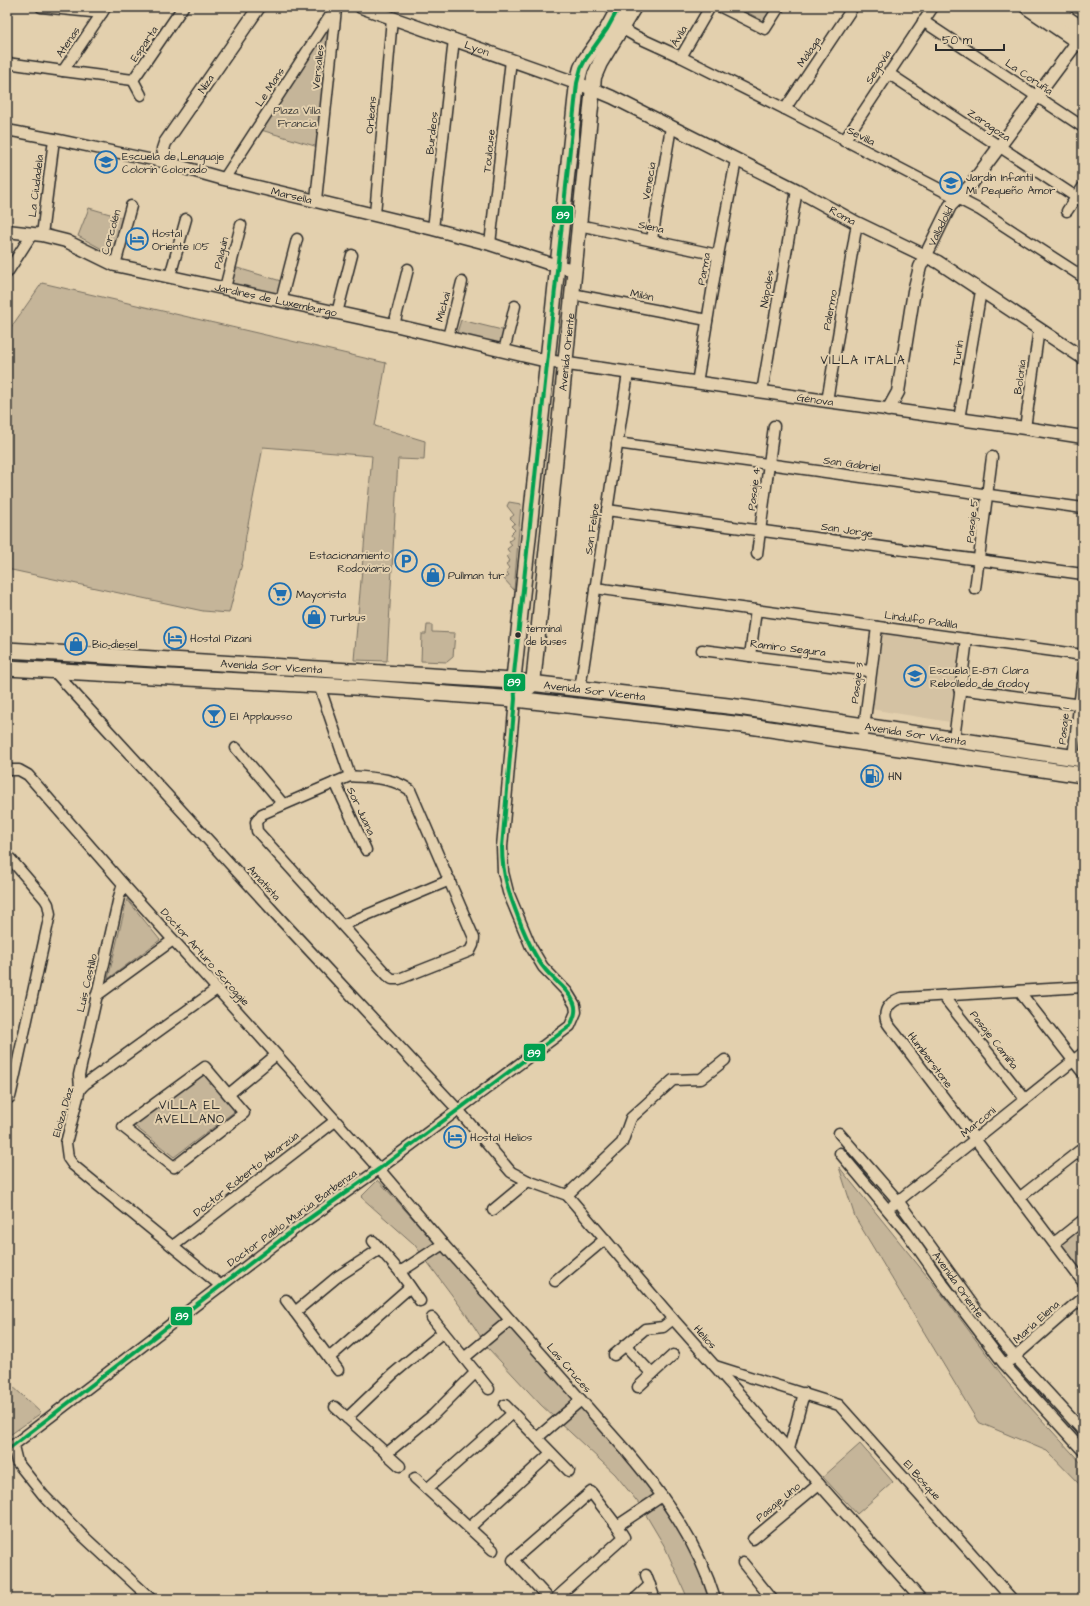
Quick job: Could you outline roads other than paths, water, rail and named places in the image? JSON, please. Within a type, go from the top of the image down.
[{"type":"main road","name":"Avenida Oriente","points":[[515,699],[513,681],[577,83],[584,60],[606,29],[619,7]]},
{"type":"main road","name":"Avenida Oriente","points":[[533,684],[594,78],[596,70],[634,7]]},
{"type":"main road","points":[[1026,7],[1082,38]]},
{"type":"main road","points":[[1050,7],[1082,38]]},
{"type":"main road","points":[[533,493],[547,495],[551,503]]},
{"type":"main road","points":[[521,608],[540,608]]},
{"type":"main road","name":"Avenida Sor Vicenta","points":[[7,650],[513,681],[722,705],[1078,758]]},
{"type":"main road","points":[[90,672],[98,664],[115,657]]},
{"type":"main road","name":"Avenida Sor Vicenta","points":[[7,668],[319,685],[515,699],[743,725],[1083,775]]},
{"type":"main road","points":[[335,686],[344,679],[348,671]]},
{"type":"main road","points":[[515,699],[533,684]]},
{"type":"street","points":[[41,7],[104,10]]},
{"type":"street","name":"Esparta","points":[[133,80],[183,7]]},
{"type":"street","name":"Niza","points":[[167,163],[163,149],[165,144],[258,7]]},
{"type":"street","name":"Le Mans","points":[[224,179],[336,7]]},
{"type":"street","name":"Versalles","points":[[316,200],[336,7]]},
{"type":"street","name":"Lyon","points":[[361,7],[593,89]]},
{"type":"street","name":"Ávila","points":[[681,57],[710,7]]},
{"type":"street","points":[[721,7],[765,29],[779,7]]},
{"type":"street","name":"Málaga","points":[[785,109],[853,7]]},
{"type":"street","name":"Segovia","points":[[844,141],[933,7]]},
{"type":"street","name":"Atenas","points":[[63,71],[104,10]]},
{"type":"street","name":"Orleans","points":[[375,214],[392,18]]},
{"type":"street","name":"La Coruña","points":[[923,21],[1083,127]]},
{"type":"street","name":"Sevilla","points":[[622,28],[785,109],[844,141],[980,210],[1083,277]]},
{"type":"street","name":"Valladolid","points":[[888,410],[898,392],[920,266],[950,206],[970,186],[1036,96],[1082,38]]},
{"type":"street","name":"Burdeos","points":[[433,229],[454,39]]},
{"type":"street","name":"Toulouse","points":[[490,244],[511,60]]},
{"type":"street","name":"Atenas","points":[[7,63],[133,80]]},
{"type":"street","name":"Zaragoza","points":[[888,73],[1076,197]]},
{"type":"street","points":[[133,80],[140,95]]},
{"type":"street","name":"Roma","points":[[593,89],[796,190],[858,223],[925,255],[953,271],[1083,358]]},
{"type":"street","name":"Venecia","points":[[652,239],[671,127]]},
{"type":"street","name":"Marsella","points":[[7,130],[167,163],[224,179],[375,214],[490,244],[575,270]]},
{"type":"street","name":"La Ciudadela","points":[[37,235],[54,139]]},
{"type":"street","name":"Parma","points":[[697,383],[718,255],[736,160]]},
{"type":"street","points":[[1067,211],[1083,187]]},
{"type":"street","name":"Nápoles","points":[[762,392],[796,190]]},
{"type":"street","name":"Corcolén","points":[[115,265],[131,206]]},
{"type":"street","points":[[170,276],[186,219]]},
{"type":"street","name":"Palermo","points":[[827,401],[858,223]]},
{"type":"street","name":"Palguín","points":[[225,288],[240,225]]},
{"type":"street","name":"Siena","points":[[579,225],[652,239],[718,255]]},
{"type":"street","name":"Jardines de Luxemburgo","points":[[7,231],[66,241],[115,265],[394,325],[547,361]]},
{"type":"street","points":[[7,273],[37,235]]},
{"type":"street","points":[[281,301],[297,239]]},
{"type":"street","points":[[337,313],[352,255]]},
{"type":"street","points":[[394,325],[408,269]]},
{"type":"street","name":"Michai","points":[[448,337],[462,282]]},
{"type":"street","name":"Turín","points":[[959,419],[981,290]]},
{"type":"street","name":"Milán","points":[[572,294],[707,320]]},
{"type":"street","points":[[504,351],[515,306]]},
{"type":"street","name":"Bolonia","points":[[1025,428],[1039,329]]},
{"type":"street","name":"Génova","points":[[547,361],[1083,437]]},
{"type":"street","name":"San Felipe","points":[[580,689],[628,373]]},
{"type":"street","name":"Pasaje 4","points":[[756,554],[761,531],[768,464],[774,426]]},
{"type":"street","name":"San Gabriel","points":[[617,443],[1083,508]]},
{"type":"street","name":"Pasaje 5","points":[[975,588],[980,560],[992,456]]},
{"type":"street","name":"San Jorge","points":[[607,510],[1083,574]]},
{"type":"street","name":"Lindulfo Padilla","points":[[595,588],[1083,655]]},
{"type":"street","points":[[750,656],[756,610]]},
{"type":"street","name":"Pasaje 3","points":[[862,743],[870,671],[877,626]]},
{"type":"street","points":[[954,739],[959,689],[967,639]]},
{"type":"street","name":"Ramiro Segura","points":[[702,650],[870,671]]},
{"type":"street","name":"Amatista","points":[[53,670],[283,922],[459,1111]]},
{"type":"street","name":"Pasaje 1","points":[[1078,758],[1083,674]]},
{"type":"street","points":[[319,685],[350,776]]},
{"type":"street","points":[[959,689],[1081,705]]},
{"type":"street","name":"Avenida Oriente","points":[[515,699],[502,847],[505,882],[528,940],[537,958],[549,974],[567,992],[575,1005]]},
{"type":"street","points":[[236,748],[283,804]]},
{"type":"street","name":"Doctor Arturo Scroggie","points":[[7,770],[19,770],[28,775],[173,940],[380,1169]]},
{"type":"street","points":[[350,776],[386,779],[400,783],[410,790],[474,938],[470,951],[399,979],[392,979],[386,975],[258,831],[256,822],[259,816],[334,782],[350,776]]},
{"type":"street","name":"Sor Juana","points":[[334,782],[366,850]]},
{"type":"street","points":[[7,855],[45,899],[48,904],[50,914],[11,1093],[10,1097],[7,1099]]},
{"type":"street","points":[[343,925],[450,880]]},
{"type":"street","name":"Luis Castillo","points":[[80,1089],[79,1075],[123,884]]},
{"type":"street","points":[[96,996],[173,940]]},
{"type":"street","name":"Humberstone","points":[[1083,987],[897,999],[887,1008],[886,1021],[1083,1282]]},
{"type":"street","name":"Eloiza Díaz","points":[[218,989],[80,1089],[66,1143],[68,1158],[73,1165],[221,1286]]},
{"type":"street","points":[[1019,991],[1083,1073]]},
{"type":"street","name":"Pasaje Camiña","points":[[943,996],[1025,1099]]},
{"type":"street","name":"Doctor Pablo Murúa Barbenza","points":[[10,1448],[300,1225],[459,1111],[570,1026],[576,1012],[575,1005]]},
{"type":"street","name":"Marconi","points":[[888,1208],[899,1202],[1025,1099],[1083,1054]]},
{"type":"street","points":[[228,1094],[276,1055]]},
{"type":"street","points":[[567,1195],[622,1143],[631,1118],[673,1080],[701,1079],[725,1060]]},
{"type":"street","points":[[204,1067],[228,1094],[244,1113],[174,1167],[124,1127],[204,1067]]},
{"type":"street","name":"Helios","points":[[459,1111],[510,1172],[528,1181],[567,1195],[673,1319],[921,1599]]},
{"type":"street","name":"Doctor Roberto Abarzúa","points":[[173,1246],[335,1121]]},
{"type":"street","name":"Avenida Oriente","points":[[839,1133],[899,1202],[975,1308],[1015,1357],[1083,1431]]},
{"type":"street","points":[[1019,1198],[1083,1148]]},
{"type":"street","name":"Avenida Oriente","points":[[840,1153],[888,1208],[1004,1364],[1083,1451]]},
{"type":"street","name":"Las Cruces","points":[[380,1169],[443,1244],[628,1453],[662,1496],[677,1517],[693,1544],[704,1568],[715,1599]]},
{"type":"street","points":[[493,1210],[528,1181]]},
{"type":"street","points":[[1054,1243],[1083,1220]]},
{"type":"street","points":[[555,1280],[605,1239]]},
{"type":"street","points":[[373,1241],[400,1272],[420,1301]]},
{"type":"street","points":[[400,1272],[443,1244]]},
{"type":"street","points":[[295,1312],[337,1277],[380,1250]]},
{"type":"street","points":[[329,1358],[410,1287]]},
{"type":"street","name":"María Elena","points":[[1004,1364],[1015,1357],[1083,1297]]},
{"type":"street","points":[[286,1300],[338,1370]]},
{"type":"street","points":[[432,1318],[489,1389]]},
{"type":"street","points":[[614,1355],[645,1328],[663,1327],[673,1319]]},
{"type":"street","points":[[464,1358],[510,1320]]},
{"type":"street","points":[[347,1418],[393,1374],[443,1332]]},
{"type":"street","points":[[625,1345],[652,1374]]},
{"type":"street","points":[[638,1387],[673,1355]]},
{"type":"street","name":"El Bosque","points":[[715,1366],[839,1405],[1012,1599]]},
{"type":"street","points":[[386,1454],[433,1415],[476,1372]]},
{"type":"street","points":[[789,1449],[804,1393]]},
{"type":"street","points":[[537,1438],[581,1400]]},
{"type":"street","points":[[505,1405],[569,1471]]},
{"type":"street","points":[[334,1407],[400,1466]]},
{"type":"street","points":[[427,1489],[512,1413]]},
{"type":"street","points":[[10,1448],[17,1462],[44,1496],[82,1535],[151,1599]]},
{"type":"street","points":[[470,1528],[551,1453]]},
{"type":"street","points":[[415,1478],[493,1550]]},
{"type":"street","name":"Pasaje Uno","points":[[753,1539],[819,1484]]},
{"type":"street","points":[[549,1599],[513,1560],[591,1492],[624,1537],[555,1599]]},
{"type":"street","points":[[617,1526],[662,1496]]},
{"type":"street","points":[[743,1563],[772,1599]]},
{"type":"street","points":[[646,1575],[655,1599]]},
{"type":"street","points":[[635,1599],[650,1586]]},
{"type":"place","name":"Escuela de Lenguaje Colorín Colorado","points":[[106,162]]},
{"type":"place","name":"Jardín Infantil Mi Pequeño Amor","points":[[951,183]]},
{"type":"place","name":"Hostal Oriente 105","points":[[137,239]]},
{"type":"place","name":"Estacionamiento Rodoviario","points":[[406,561]]},
{"type":"place","name":"Pullman tur","points":[[433,575]]},
{"type":"place","name":"Mayorista","points":[[280,594]]},
{"type":"place","name":"Turbus","points":[[314,617]]},
{"type":"place","name":"terminal de buses","points":[[518,635]]},
{"type":"place","name":"Hostal Pizani","points":[[175,638]]},
{"type":"place","name":"Bio-diesel","points":[[76,644]]},
{"type":"place","name":"Escuela E-871 Clara Rebolledo de Godoy","points":[[915,676]]},
{"type":"place","name":"El Applausso","points":[[214,716]]},
{"type":"place","name":"HN","points":[[872,776]]},
{"type":"place","name":"Hostal Helios","points":[[455,1137]]},
{"type":"district","name":"VILLA ITALIA","points":[[863,360]]},
{"type":"district","name":"VILLA EL AVELLANO","points":[[190,1112]]},
{"type":"park label","name":"Plaza Villa Francia","points":[[297,116]]}]
